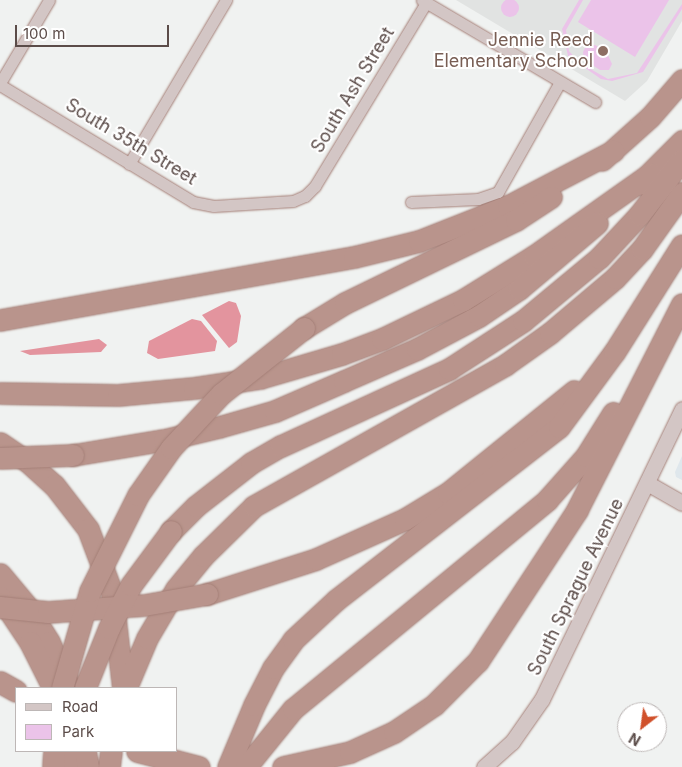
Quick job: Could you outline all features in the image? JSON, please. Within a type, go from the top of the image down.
[{"type":"highway","points":[[62,687],[90,591],[123,521],[151,476],[177,442],[221,394],[304,328],[345,303],[516,220],[613,151],[650,117],[682,80]]},
{"type":"highway","points":[[0,458],[73,455],[164,440],[276,411],[416,349],[479,316],[519,289],[565,252],[650,174],[682,141]]},
{"type":"highway","points":[[0,320],[354,257],[419,241],[499,210],[613,151]]},
{"type":"highway","points":[[86,687],[109,628],[131,585],[171,531],[196,506],[251,463],[281,446],[448,369],[523,321],[599,258],[639,215],[682,160]]},
{"type":"highway","points":[[0,393],[118,395],[194,388],[260,378],[342,354],[382,340],[464,300],[534,256],[650,174]]},
{"type":"highway","points":[[125,687],[147,638],[176,589],[203,556],[254,506],[506,365],[550,334],[615,278],[642,249],[682,193]]},
{"type":"highway","points":[[228,767],[258,697],[292,640],[336,600],[559,427],[616,351],[682,245]]},
{"type":"highway","points":[[246,767],[293,709],[547,500],[586,456],[678,311]]},
{"type":"highway","points":[[283,767],[350,752],[394,732],[434,705],[473,668],[491,644],[577,510],[678,311]]},
{"type":"highway","points":[[0,607],[48,612],[144,605],[207,594],[316,560],[405,519],[448,493],[536,424],[616,351]]},
{"type":"highway","points":[[0,443],[27,461],[54,485],[88,529],[112,592],[125,687]]},
{"type":"highway","points":[[0,574],[26,605],[49,642],[70,687]]},
{"type":"highway","points":[[0,597],[30,642],[52,687]]},
{"type":"highway","points":[[53,767],[54,752]]},
{"type":"highway","points":[[68,752],[71,767]]},
{"type":"highway","points":[[71,767],[74,752]]},
{"type":"highway","points":[[85,752],[88,767]]},
{"type":"highway","points":[[109,767],[111,752]]},
{"type":"highway","points":[[130,752],[132,767]]},
{"type":"highway","points":[[141,752],[199,767]]},
{"type":"street","points":[[0,84],[49,0]]},
{"type":"street","points":[[129,164],[226,0]]},
{"type":"street","points":[[424,1],[595,102]]},
{"type":"street","name":"South Ash Street","points":[[308,194],[424,1]]},
{"type":"street","points":[[412,202],[478,199],[498,192],[560,82]]},
{"type":"street","name":"South 35th Street","points":[[0,84],[186,199],[204,205],[290,201],[308,194]]},
{"type":"street","name":"South Sprague Avenue","points":[[484,767],[512,742],[542,699],[682,409]]},
{"type":"street","points":[[647,483],[682,503]]},
{"type":"shaded area","name":"Jennie Reed Elementary School","points":[[456,0],[682,0],[682,21],[647,81],[625,101]]},
{"type":"shaded area","points":[[229,301],[236,303],[241,316],[237,342],[229,348],[202,315]]},
{"type":"shaded area","points":[[192,319],[201,321],[217,341],[215,351],[158,359],[147,353],[149,341]]},
{"type":"shaded area","points":[[99,339],[107,345],[101,352],[30,355],[20,351]]},
{"type":"shaded area","points":[[682,456],[682,480],[676,477],[675,472]]},
{"type":"green space","points":[[510,-1],[516,2],[519,8],[516,14],[510,17],[504,14],[501,8],[504,2]]},
{"type":"green space","points":[[579,0],[583,0],[566,30],[569,51],[580,63],[608,79],[637,73],[682,4],[682,9],[643,72],[612,81],[601,79],[568,56],[562,29]]},
{"type":"green space","points":[[591,0],[669,0],[635,57],[578,22]]},
{"type":"green space","points":[[595,45],[606,51],[612,64],[609,70],[600,70],[584,60],[583,52],[586,46]]},
{"type":"place","name":"Jennie Reed Elementary School","points":[[603,51]]}]
